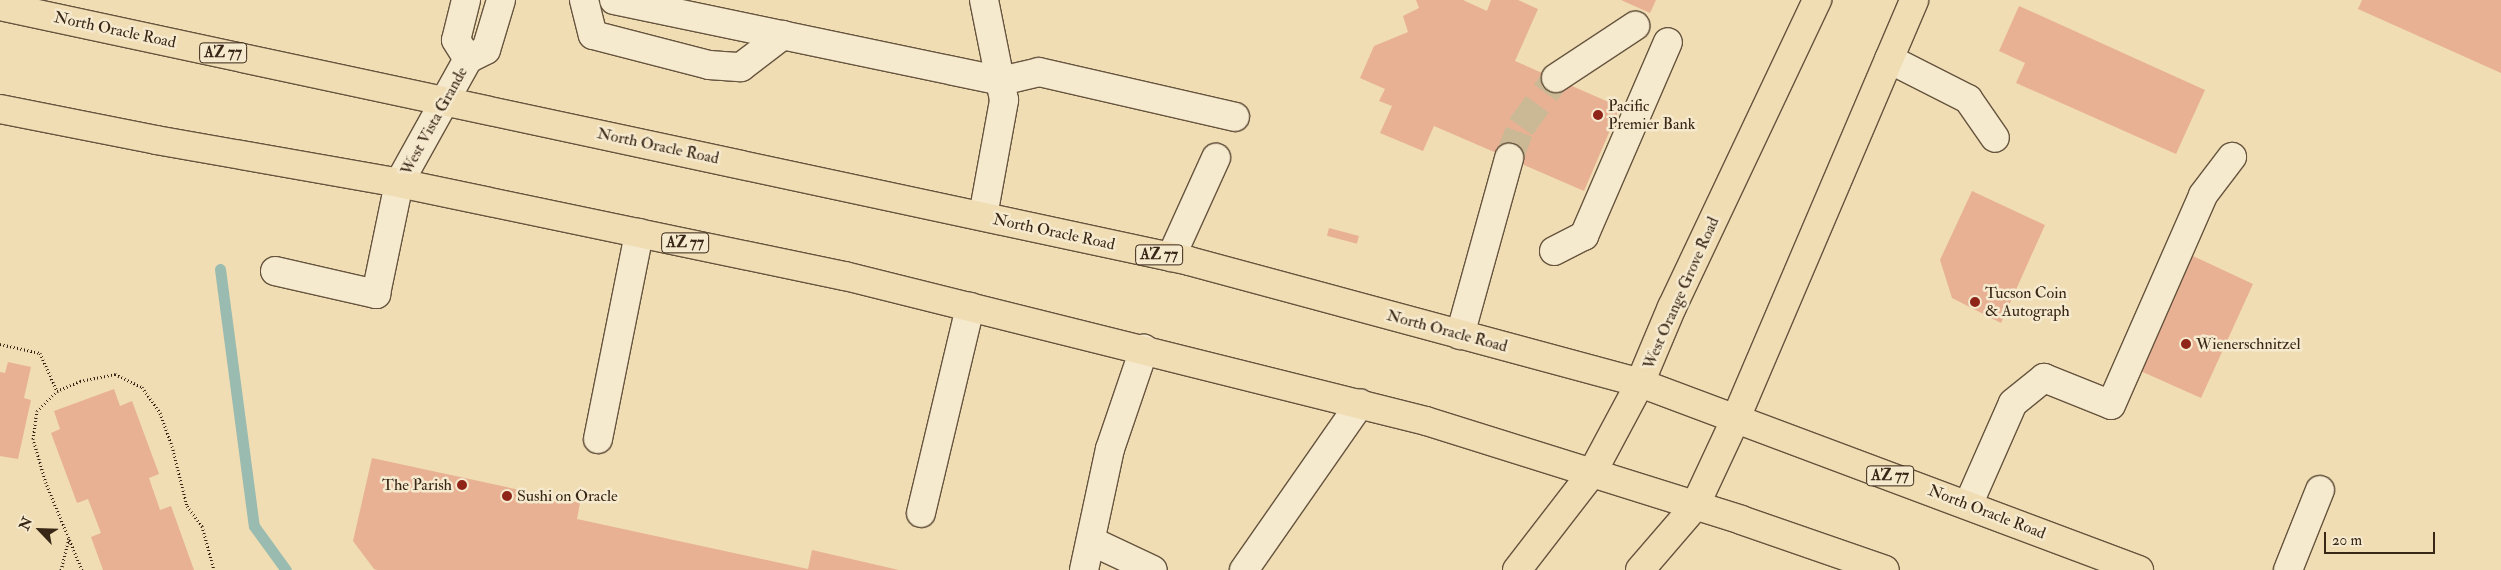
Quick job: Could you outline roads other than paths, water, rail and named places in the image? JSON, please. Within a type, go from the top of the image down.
[{"type":"main road","name":"West Orange Grove Road","points":[[1517,570],[1592,473],[1640,383],[1672,308],[1817,0]]},
{"type":"main road","points":[[1640,570],[1695,506],[1736,418],[1914,0]]},
{"type":"main road","name":"North Oracle Road","points":[[0,6],[1171,257],[1640,383],[2139,570]]},
{"type":"main road","name":"AZ 77","points":[[0,109],[156,140],[399,183],[845,276],[1144,349],[1426,421],[1695,506],[1885,570]]},
{"type":"street","name":"West Vista Grande","points":[[466,0],[456,40],[468,59]]},
{"type":"street","name":"West Vista Grande","points":[[275,272],[376,294],[399,183],[468,59],[486,50],[501,0]]},
{"type":"street","points":[[584,0],[594,35],[709,65],[741,67],[783,36]]},
{"type":"street","points":[[614,0],[1000,81],[1039,72],[1235,117]]},
{"type":"street","points":[[984,0],[1004,100],[984,216]]},
{"type":"street","points":[[1556,78],[1635,26]]},
{"type":"street","points":[[1554,251],[1584,236],[1668,42]]},
{"type":"street","points":[[1889,59],[1968,99],[1995,138]]},
{"type":"street","points":[[1968,505],[2013,403],[2044,378],[2111,405],[2203,195],[2232,157]]},
{"type":"street","points":[[1171,257],[1216,158]]},
{"type":"street","points":[[1460,335],[1509,158]]},
{"type":"street","points":[[598,439],[640,233]]},
{"type":"street","points":[[921,513],[970,307]]},
{"type":"street","points":[[1084,570],[1110,449],[1144,349]]},
{"type":"street","points":[[1244,570],[1360,404]]},
{"type":"street","points":[[2288,570],[2320,490]]},
{"type":"street","points":[[1091,541],[1153,570]]},
{"type":"waterway","points":[[220,269],[254,526],[286,570]]},
{"type":"tunnel","points":[[1509,158],[1521,127],[1556,78]]},
{"type":"place","name":"Pacific Premier Bank","points":[[1598,115]]},
{"type":"place","name":"Tucson Coin & Autograph","points":[[1975,302]]},
{"type":"place","name":"Wienerschnitzel","points":[[2186,344]]},
{"type":"place","name":"The Parish","points":[[462,485]]},
{"type":"place","name":"Sushi on Oracle","points":[[507,496]]}]
